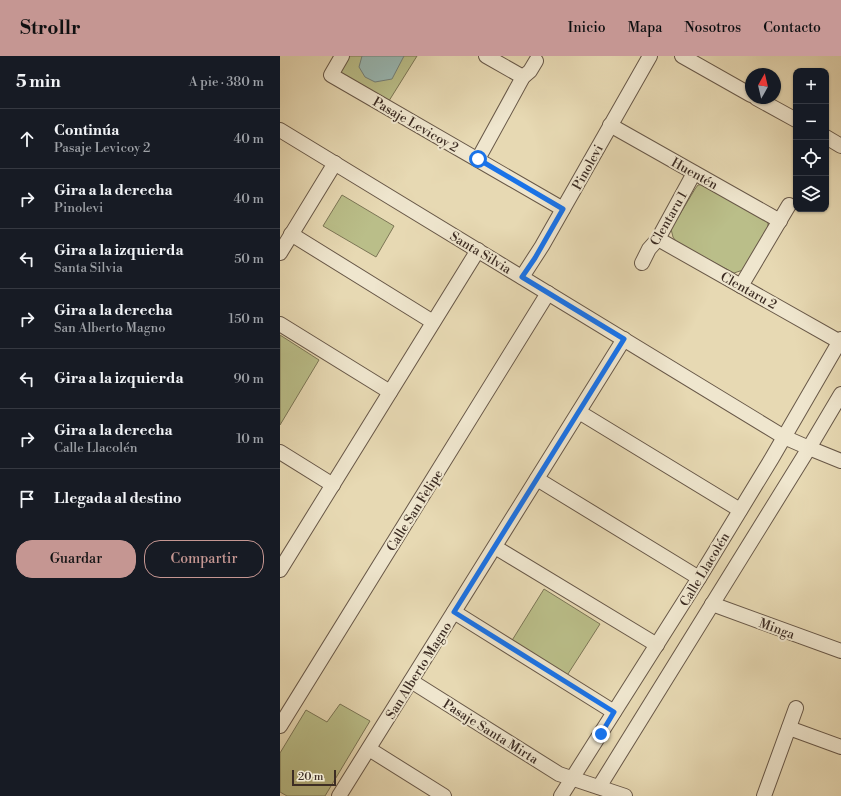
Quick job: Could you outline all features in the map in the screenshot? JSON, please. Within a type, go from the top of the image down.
[{"type":"street","name":"Pasaje Levicoy 2","points":[[342,56],[331,75],[563,209]]},
{"type":"street","points":[[486,56],[523,77]]},
{"type":"street","name":"Pinolevi","points":[[522,277],[535,258],[650,56]]},
{"type":"street","points":[[682,56],[745,92]]},
{"type":"street","points":[[478,159],[523,77],[530,71],[536,61]]},
{"type":"street","points":[[767,104],[793,118]]},
{"type":"street","name":"Huentén","points":[[610,125],[780,221]]},
{"type":"street","name":"Santa Silvia","points":[[280,130],[784,437],[841,461]]},
{"type":"street","points":[[829,140],[841,146]]},
{"type":"street","points":[[280,252],[335,163]]},
{"type":"street","name":"Clentaru 1","points":[[642,263],[649,250],[658,239],[694,172]]},
{"type":"street","points":[[741,286],[789,205]]},
{"type":"street","points":[[291,234],[433,322]]},
{"type":"street","name":"Clentaru 2","points":[[658,239],[840,340]]},
{"type":"street","points":[[280,570],[478,250]]},
{"type":"street","name":"Calle San Felipe","points":[[280,726],[548,293]]},
{"type":"street","points":[[280,324],[390,392]]},
{"type":"street","name":"San Alberto Magno","points":[[339,796],[624,339]]},
{"type":"street","name":"Calle Llacolén","points":[[561,796],[699,578],[784,437],[840,340]]},
{"type":"street","name":"Calle Llacolén","points":[[599,787],[841,394]]},
{"type":"street","points":[[579,412],[740,510]]},
{"type":"street","points":[[280,452],[333,484]]},
{"type":"street","points":[[537,479],[699,578]]},
{"type":"street","points":[[495,547],[657,645]]},
{"type":"street","name":"Minga","points":[[712,604],[841,651]]},
{"type":"street","points":[[454,612],[614,712]]},
{"type":"street","name":"Pasaje Santa Mirta","points":[[411,681],[559,774],[625,796]]},
{"type":"street","points":[[764,796],[796,708]]},
{"type":"street","points":[[789,728],[841,747]]},
{"type":"street","points":[[369,749],[444,796]]},
{"type":"green space","points":[[346,56],[417,56],[387,104],[341,76],[341,65]]},
{"type":"green space","points":[[706,184],[768,221],[768,228],[746,269],[734,273],[677,243],[673,237],[671,229],[695,189],[698,185]]},
{"type":"green space","points":[[342,195],[394,226],[376,257],[323,226]]},
{"type":"green space","points":[[280,335],[319,360],[280,425]]},
{"type":"green space","points":[[544,589],[600,624],[566,677],[511,642]]},
{"type":"green space","points":[[340,704],[370,721],[325,796],[287,796],[280,792],[280,753],[306,710],[327,722]]},
{"type":"water","points":[[362,56],[404,56],[392,79],[375,82],[365,77],[359,67]]},
{"type":"route","points":[[478,159],[563,209],[535,258],[522,277],[624,339],[454,612],[614,712],[601,734]]}]
